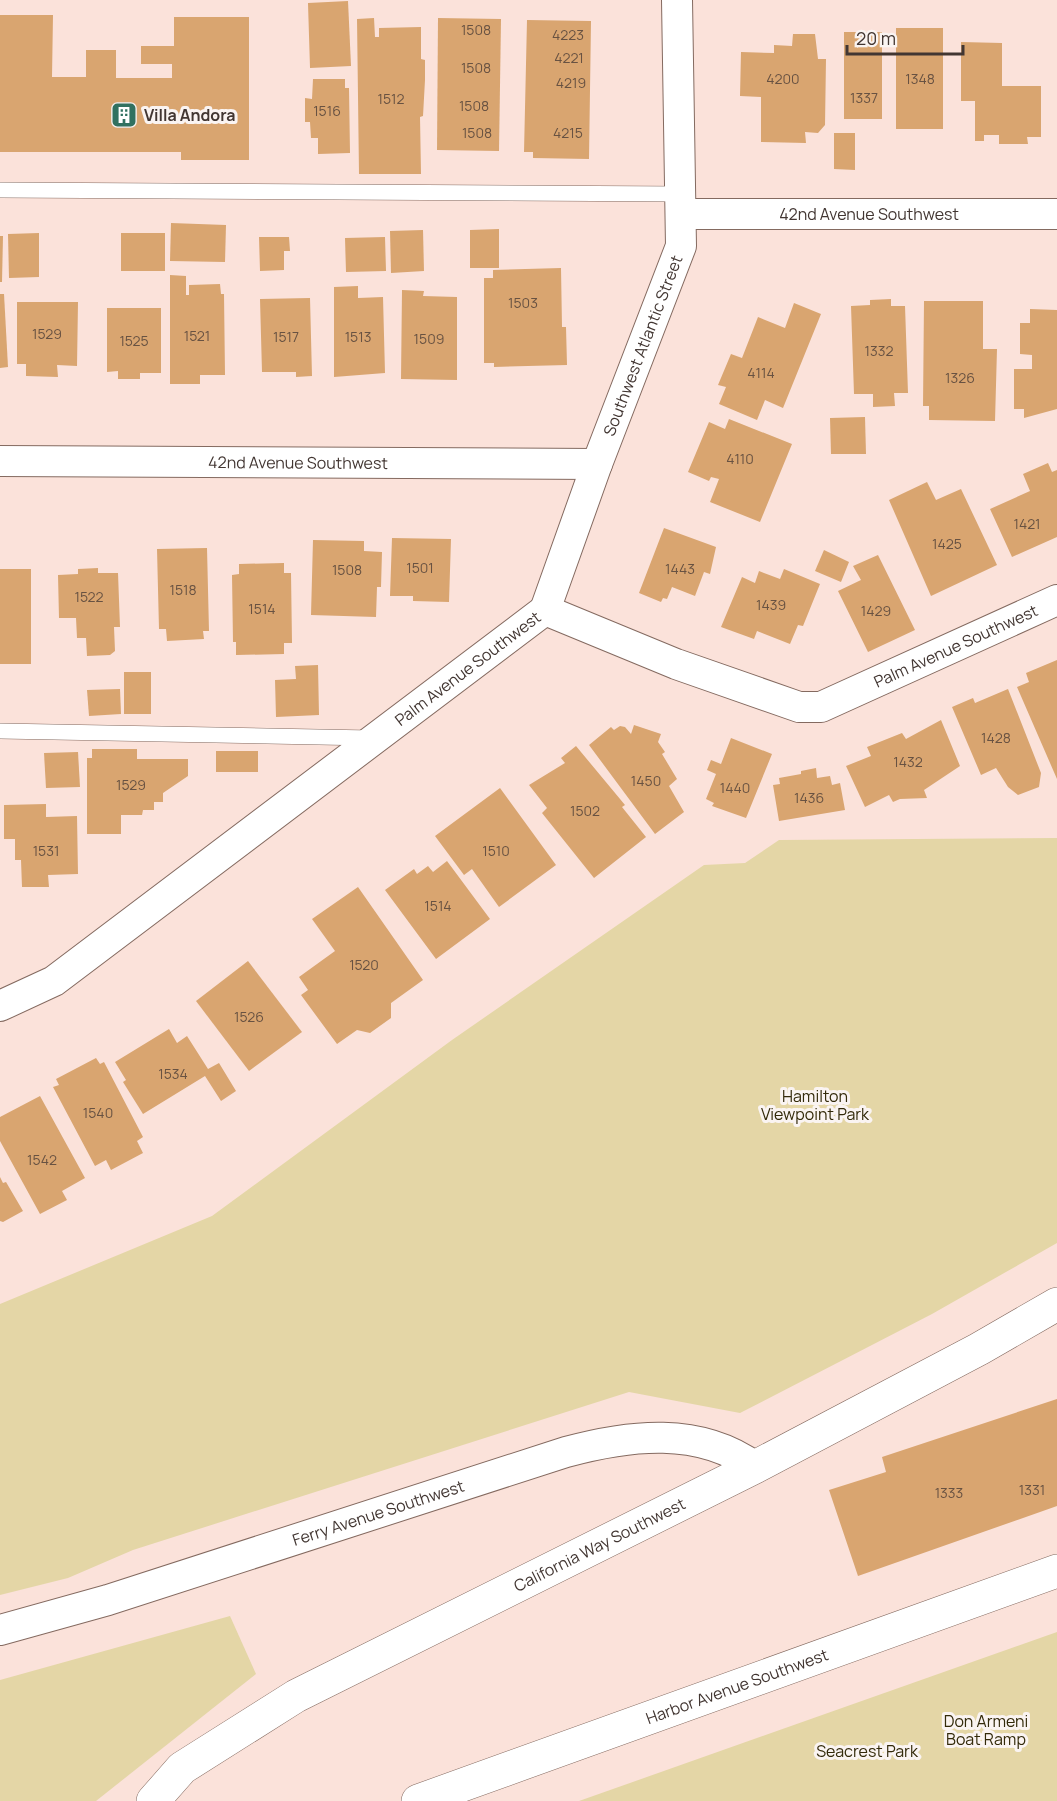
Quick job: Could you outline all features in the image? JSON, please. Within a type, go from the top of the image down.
[{"type":"main road","name":"California Way Southwest","points":[[153,1801],[182,1768],[296,1696],[755,1467],[979,1349],[1057,1304]]},
{"type":"main road","name":"Harbor Avenue Southwest","points":[[418,1801],[1057,1571]]},
{"type":"street","name":"Southwest Atlantic Street","points":[[545,610],[597,464],[678,254],[681,204],[677,0]]},
{"type":"street","name":"42nd Avenue Southwest","points":[[681,204],[1057,214]]},
{"type":"street","name":"42nd Avenue Southwest","points":[[0,461],[597,464]]},
{"type":"street","name":"Palm Avenue Southwest","points":[[0,1006],[54,981],[545,610],[687,668],[799,707],[821,707],[1057,600]]},
{"type":"street","name":"Ferry Avenue Southwest","points":[[0,1630],[108,1600],[566,1452],[608,1441],[644,1437],[683,1439],[723,1448],[755,1467]]},
{"type":"lane","points":[[0,190],[681,204]]},
{"type":"lane","points":[[0,731],[377,738]]},
{"type":"green space","name":"Hamilton Viewpoint Park","points":[[1057,838],[1057,1243],[932,1314],[740,1413],[629,1392],[133,1550],[68,1578],[0,1595],[0,1304],[212,1216],[452,1040],[704,865],[745,863],[779,840]]},
{"type":"green space","points":[[230,1616],[256,1674],[96,1801],[0,1801],[0,1680]]},
{"type":"green space","points":[[1057,1632],[1057,1801],[579,1801]]},
{"type":"building","points":[[348,1],[351,66],[310,68],[308,3]]},
{"type":"building","name":"Villa Andora","points":[[0,15],[53,15],[52,77],[86,77],[86,50],[116,50],[116,78],[172,78],[172,64],[141,64],[141,46],[174,46],[174,17],[249,17],[249,160],[181,160],[181,152],[0,152]]},
{"type":"building","points":[[374,18],[375,37],[379,37],[379,28],[421,27],[421,59],[425,60],[425,80],[423,116],[420,117],[421,174],[359,174],[357,19]]},
{"type":"building","points":[[438,18],[501,19],[499,151],[437,150]]},
{"type":"building","points":[[527,20],[591,21],[589,159],[533,158],[533,152],[524,152]]},
{"type":"building","points":[[896,28],[943,28],[943,129],[896,129]]},
{"type":"building","points":[[844,32],[882,32],[882,119],[844,119]]},
{"type":"building","points":[[793,34],[815,34],[818,59],[826,59],[825,125],[818,133],[805,132],[806,143],[761,142],[761,97],[740,96],[741,52],[774,53],[774,45],[792,46]]},
{"type":"building","points":[[961,42],[1002,43],[1002,86],[1041,86],[1041,137],[1027,137],[1028,144],[999,144],[999,135],[984,135],[984,141],[975,141],[975,101],[961,101]]},
{"type":"building","points":[[313,79],[345,79],[345,88],[349,88],[350,153],[318,154],[318,138],[311,138],[310,122],[305,122],[305,98],[312,99]]},
{"type":"building","points":[[834,133],[855,133],[855,170],[834,169]]},
{"type":"building","points":[[171,223],[226,225],[225,262],[170,261]]},
{"type":"building","points":[[499,229],[499,268],[470,268],[470,230]]},
{"type":"building","points":[[423,230],[424,271],[391,273],[390,231]]},
{"type":"building","points":[[39,233],[39,277],[9,278],[8,234]]},
{"type":"building","points":[[121,233],[165,233],[165,271],[121,271]]},
{"type":"building","points":[[0,236],[3,236],[2,282],[0,282]]},
{"type":"building","points":[[259,237],[289,237],[290,251],[284,251],[284,270],[260,271]]},
{"type":"building","points":[[385,237],[386,271],[346,272],[345,238]]},
{"type":"building","points":[[561,268],[562,327],[566,327],[567,365],[494,367],[494,363],[484,363],[484,278],[493,278],[493,270]]},
{"type":"building","points":[[170,275],[186,276],[186,295],[189,295],[189,285],[220,284],[221,294],[224,294],[225,375],[200,375],[200,384],[170,384]]},
{"type":"building","points":[[358,286],[358,298],[383,297],[385,373],[334,377],[334,287]]},
{"type":"building","points":[[402,290],[424,291],[423,296],[457,297],[457,380],[401,379]]},
{"type":"building","points":[[0,294],[4,294],[8,367],[0,368]]},
{"type":"building","points":[[310,298],[312,376],[296,377],[296,372],[262,372],[260,299]]},
{"type":"building","points":[[891,299],[891,306],[905,306],[908,393],[894,393],[895,406],[873,407],[873,394],[854,394],[851,306],[870,305],[870,300]]},
{"type":"building","points":[[924,301],[983,301],[983,349],[997,349],[995,421],[929,420],[929,406],[923,406]]},
{"type":"building","points":[[17,302],[78,302],[77,366],[57,365],[58,377],[26,376],[26,364],[17,364]]},
{"type":"building","points":[[794,303],[821,314],[783,408],[765,400],[757,420],[719,404],[726,387],[718,385],[731,354],[742,358],[758,317],[785,328]]},
{"type":"building","points":[[107,308],[161,308],[161,373],[140,373],[140,379],[118,379],[118,371],[107,372]]},
{"type":"building","points":[[1030,309],[1057,310],[1057,409],[1024,418],[1024,409],[1014,409],[1014,369],[1032,369],[1032,355],[1020,354],[1020,323],[1030,323]]},
{"type":"building","points":[[865,417],[866,454],[831,454],[830,418]]},
{"type":"building","points":[[729,419],[792,444],[760,522],[710,502],[719,479],[711,477],[709,481],[688,472],[709,422],[725,429]]},
{"type":"building","points":[[1048,463],[1052,472],[1057,470],[1057,537],[1012,557],[990,509],[1030,491],[1023,474]]},
{"type":"building","points":[[927,482],[936,500],[961,489],[997,565],[931,596],[889,500]]},
{"type":"building","points":[[664,528],[716,547],[710,574],[704,572],[695,596],[672,587],[667,599],[663,598],[661,602],[639,593]]},
{"type":"building","points":[[392,538],[451,539],[449,602],[413,601],[413,596],[390,596]]},
{"type":"building","points":[[313,540],[364,541],[364,551],[382,552],[381,587],[377,587],[376,617],[311,615]]},
{"type":"building","points":[[207,548],[209,631],[203,631],[204,639],[167,641],[166,629],[159,629],[157,549]]},
{"type":"building","points":[[824,550],[849,562],[841,582],[815,571]]},
{"type":"building","points":[[878,555],[915,630],[868,652],[838,591],[861,580],[853,566]]},
{"type":"building","points":[[284,563],[284,573],[291,573],[292,643],[284,643],[284,654],[236,655],[236,642],[233,642],[232,575],[239,574],[239,564]]},
{"type":"building","points":[[98,568],[98,573],[118,573],[120,627],[114,627],[115,651],[110,655],[87,656],[86,638],[77,638],[76,618],[59,618],[58,575],[78,574],[78,569]]},
{"type":"building","points":[[0,569],[31,569],[31,664],[0,664]]},
{"type":"building","points":[[784,569],[820,584],[803,626],[798,625],[790,644],[757,631],[754,639],[721,627],[742,577],[755,583],[759,571],[780,579]]},
{"type":"building","points":[[1057,660],[1057,779],[1017,687],[1029,682],[1026,673]]},
{"type":"building","points":[[318,665],[319,715],[276,717],[275,680],[296,679],[295,666]]},
{"type":"building","points":[[124,672],[151,672],[151,714],[124,714]]},
{"type":"building","points":[[120,689],[121,714],[89,716],[87,690]]},
{"type":"building","points":[[1008,689],[1041,773],[1039,787],[1018,795],[1008,787],[996,768],[981,775],[952,707],[973,698],[975,703]]},
{"type":"building","points":[[941,720],[960,766],[924,790],[927,798],[900,799],[893,802],[889,795],[865,807],[846,766],[871,756],[867,747],[902,733],[906,739]]},
{"type":"building","points":[[634,725],[661,734],[658,742],[665,752],[662,754],[677,779],[669,786],[684,812],[655,834],[589,745],[611,727],[614,730],[620,726],[625,727],[631,734]]},
{"type":"building","points":[[731,738],[772,754],[746,818],[712,806],[714,803],[706,799],[716,774],[707,770],[711,760],[721,764]]},
{"type":"building","points":[[576,746],[625,805],[622,807],[646,837],[594,878],[542,813],[547,808],[529,785],[565,763],[561,758]]},
{"type":"building","points":[[92,749],[137,749],[137,759],[188,759],[188,776],[163,793],[163,802],[154,802],[154,810],[143,810],[142,815],[121,815],[121,834],[87,834],[87,758],[92,758]]},
{"type":"building","points":[[216,751],[258,751],[258,772],[216,772]]},
{"type":"building","points":[[78,752],[80,787],[46,788],[44,753]]},
{"type":"building","points":[[816,768],[817,778],[830,776],[832,785],[840,783],[845,810],[779,821],[773,785],[780,784],[779,778],[801,774],[801,771]]},
{"type":"building","points":[[500,788],[556,865],[499,907],[472,869],[464,875],[435,836]]},
{"type":"building","points":[[46,804],[46,817],[77,816],[78,874],[48,875],[49,887],[22,887],[21,860],[15,860],[15,839],[4,839],[4,805]]},
{"type":"building","points":[[447,861],[490,919],[436,959],[385,890],[414,869],[417,874],[428,866],[433,872]]},
{"type":"building","points":[[358,887],[423,980],[391,1003],[391,1018],[370,1033],[357,1030],[337,1044],[301,995],[308,990],[299,977],[335,951],[312,919]]},
{"type":"building","points":[[248,961],[302,1032],[249,1071],[196,1001]]},
{"type":"building","points":[[169,1029],[177,1043],[187,1036],[208,1069],[219,1063],[236,1091],[221,1101],[205,1076],[143,1114],[123,1082],[126,1080],[115,1062]]},
{"type":"building","points":[[96,1058],[100,1064],[104,1062],[143,1137],[137,1141],[143,1153],[111,1170],[106,1160],[95,1166],[53,1087],[59,1085],[56,1079]]},
{"type":"building","points":[[40,1096],[85,1178],[62,1191],[67,1200],[40,1214],[0,1141],[0,1117]]},
{"type":"building","points":[[0,1177],[3,1183],[6,1182],[23,1211],[3,1222],[0,1221]]},
{"type":"building","points":[[1057,1399],[1057,1506],[858,1576],[829,1490],[886,1472],[882,1457]]},
{"type":"place","name":"Villa Andora","points":[[124,115]]},
{"type":"park label","name":"Don Armeni Boat Ramp","points":[[986,1730]]},
{"type":"park label","name":"Seacrest Park","points":[[867,1751]]}]
